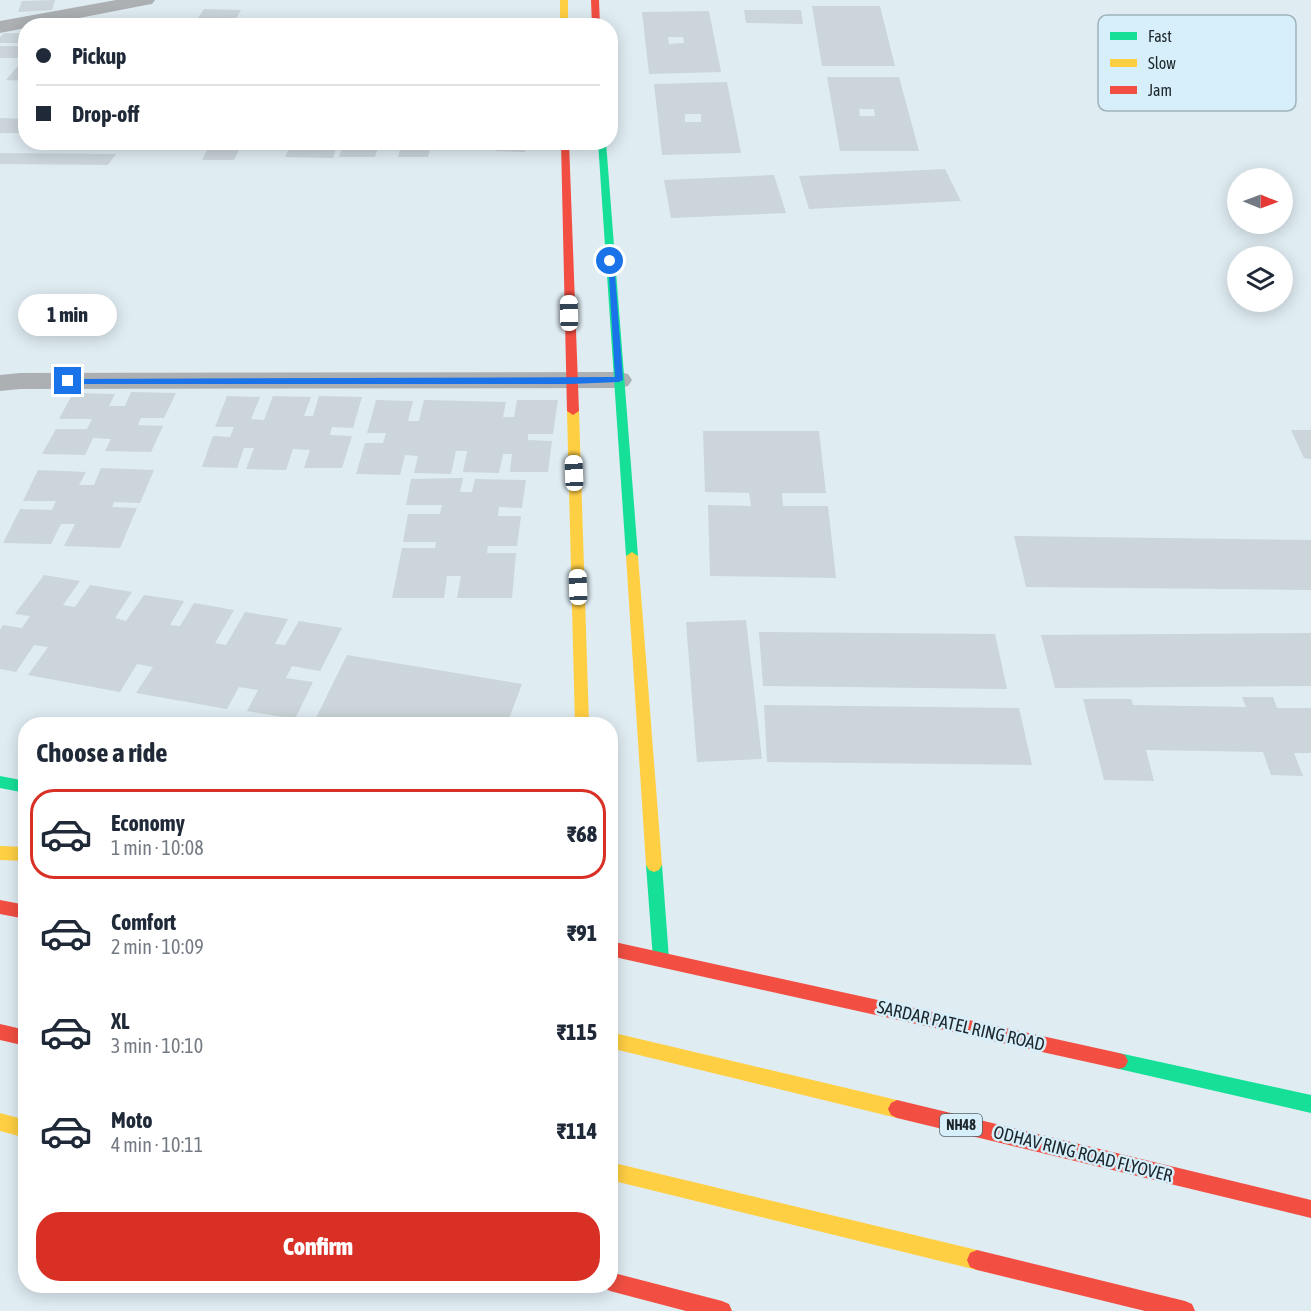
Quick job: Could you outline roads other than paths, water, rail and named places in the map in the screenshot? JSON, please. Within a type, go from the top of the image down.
[{"type":"main road","points":[[564,0],[564,18]]},
{"type":"main road","points":[[595,0],[596,18]]},
{"type":"main road","points":[[565,150],[570,382],[582,717]]},
{"type":"main road","points":[[603,150],[662,959]]},
{"type":"main road","points":[[0,782],[18,785]]},
{"type":"main road","points":[[0,853],[18,854]]},
{"type":"main road","points":[[0,907],[18,910]]},
{"type":"main road","name":"SARDAR PATEL RING ROAD","points":[[618,950],[1311,1104]]},
{"type":"main road","points":[[0,1032],[18,1036]]},
{"type":"main road","name":"ODHAV RING ROAD FLYOVER","points":[[618,1042],[1311,1209]]},
{"type":"main road","points":[[0,1122],[18,1127]]},
{"type":"main road","points":[[618,1173],[1185,1311]]},
{"type":"main road","points":[[618,1283],[722,1311]]},
{"type":"street","points":[[68,18],[144,8],[154,0]]},
{"type":"street","points":[[0,27],[18,25]]},
{"type":"street","points":[[0,383],[20,381],[570,382],[619,380]]}]
